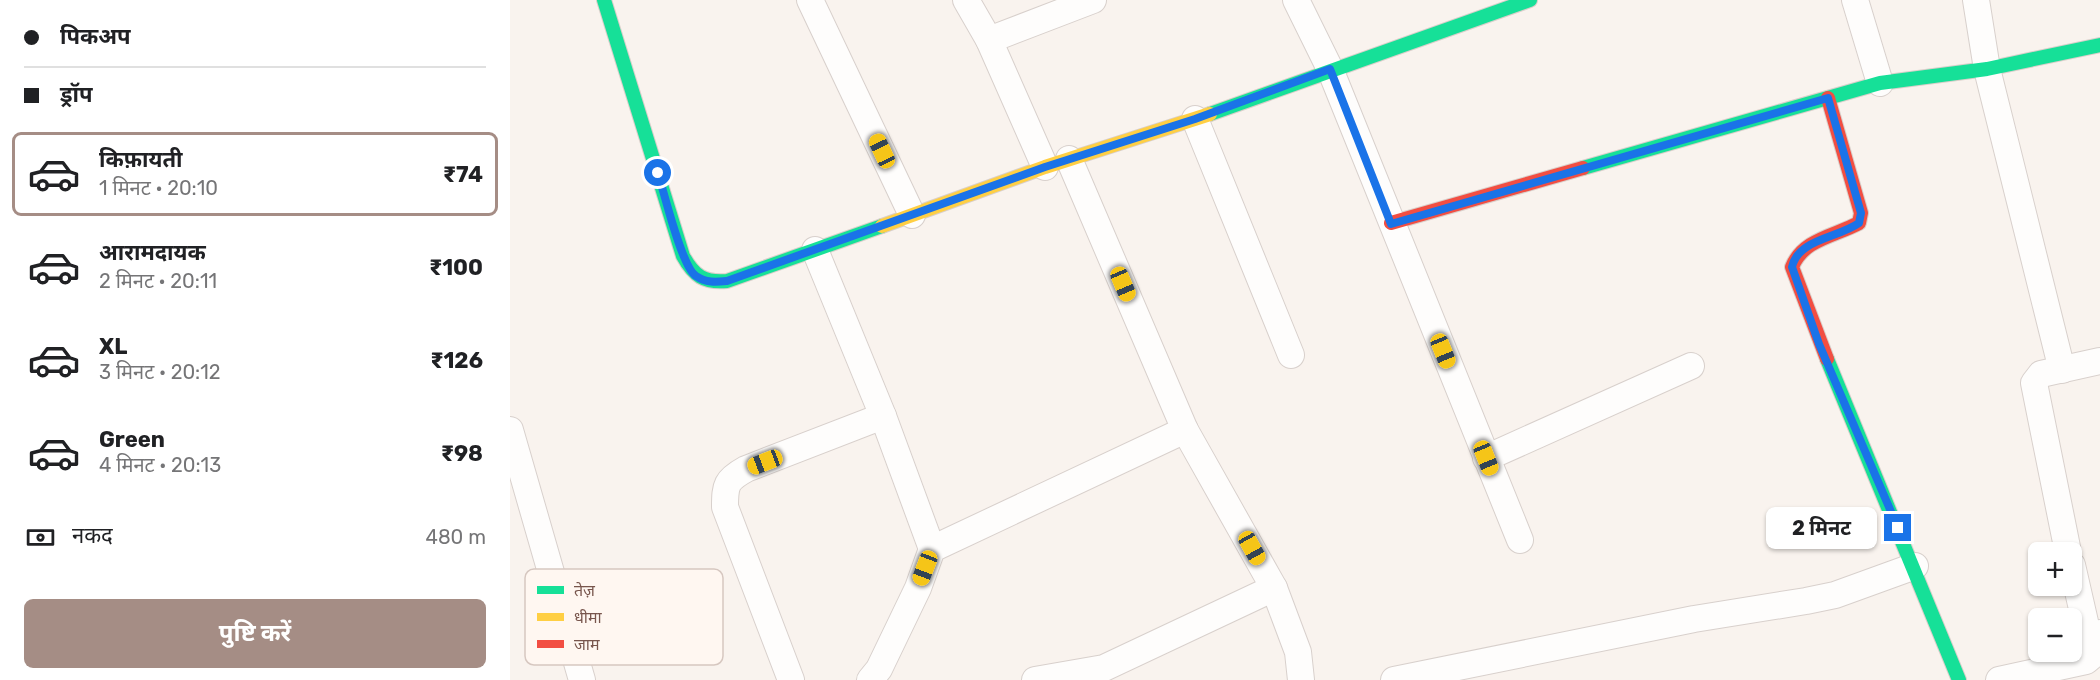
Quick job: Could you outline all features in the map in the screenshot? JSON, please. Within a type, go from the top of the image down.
[{"type":"street","points":[[604,0],[683,256],[694,276],[712,283],[727,281],[1045,167],[1195,119],[1330,69],[1530,0]]},
{"type":"street","points":[[810,0],[912,215]]},
{"type":"street","points":[[966,0],[989,40],[1045,167]]},
{"type":"street","points":[[989,40],[1093,0]]},
{"type":"street","points":[[1296,0],[1330,69],[1520,540]]},
{"type":"street","points":[[1855,0],[1880,83]]},
{"type":"street","points":[[1976,0],[1987,69],[2062,370]]},
{"type":"street","points":[[1391,224],[1880,83],[1987,69],[2100,45]]},
{"type":"street","points":[[1828,98],[1861,213],[1859,223],[1850,230],[1801,249],[1794,256],[1792,267],[1824,355],[1915,566],[1959,680]]},
{"type":"street","points":[[1195,119],[1292,355]]},
{"type":"street","points":[[1070,159],[1185,430],[1274,588],[1298,652],[1301,680]]},
{"type":"street","points":[[815,249],[883,416],[932,549],[918,588],[879,669],[870,680]]},
{"type":"street","points":[[2066,542],[2034,383],[2041,374],[2100,361]]},
{"type":"street","points":[[1486,458],[1691,366]]},
{"type":"street","points":[[791,680],[725,507],[725,491],[731,478],[746,469],[883,416]]},
{"type":"street","points":[[510,430],[550,569]]},
{"type":"street","points":[[932,549],[1185,430]]},
{"type":"street","points":[[1394,680],[1694,619],[1815,599],[1915,566]]},
{"type":"street","points":[[1035,680],[1106,674],[1274,588]]},
{"type":"street","points":[[1999,680],[2086,662],[2092,656],[2094,634],[2082,596]]},
{"type":"street","points":[[578,665],[582,680]]},
{"type":"traffic: fast","points":[[604,0],[683,256],[691,269],[700,277],[712,281],[727,281],[882,226]]},
{"type":"traffic: fast","points":[[1210,114],[1530,0]]},
{"type":"traffic: fast","points":[[1583,168],[1880,83],[1987,69],[2100,45]]},
{"type":"traffic: fast","points":[[1827,359],[1959,680]]},
{"type":"traffic: slow","points":[[882,226],[1045,167],[1210,114]]},
{"type":"traffic: jam","points":[[1827,359],[1792,267],[1797,258],[1812,244],[1859,223],[1861,213],[1828,98]]},
{"type":"traffic: jam","points":[[1391,223],[1583,168]]},
{"type":"route","points":[[658,173],[683,256],[694,276],[712,283],[727,281],[1045,167],[1195,119],[1330,69],[1391,224],[1828,98],[1861,213],[1859,223],[1850,230],[1801,249],[1794,256],[1792,267],[1819,344],[1898,528]]}]
